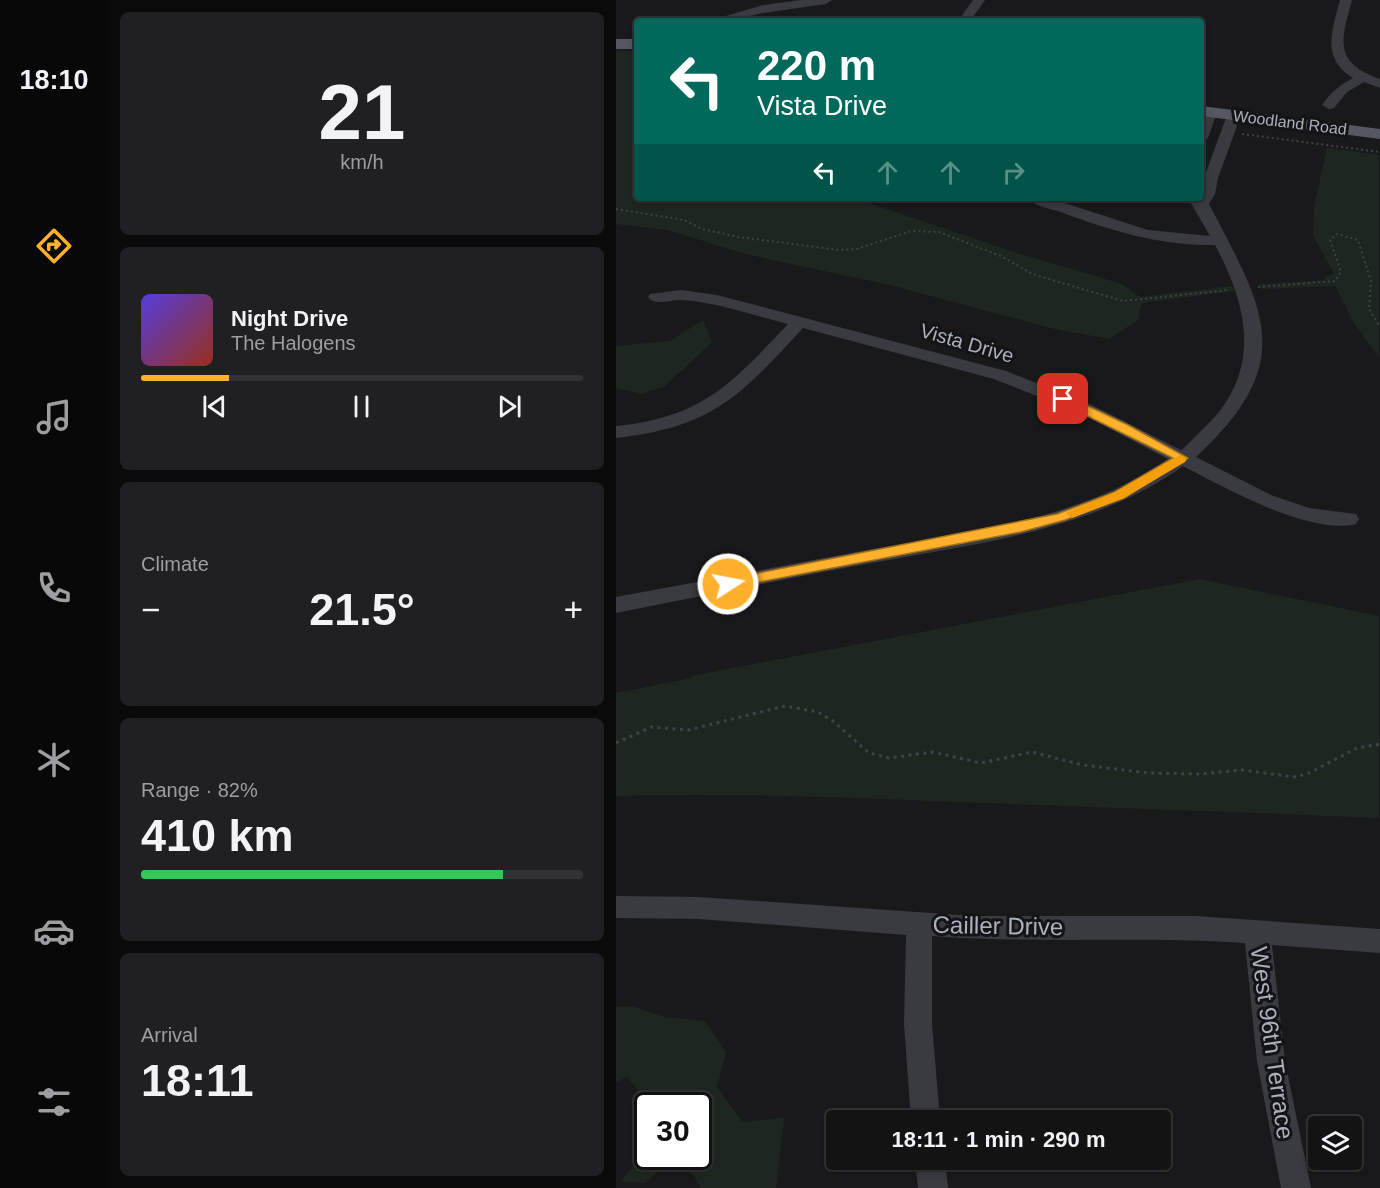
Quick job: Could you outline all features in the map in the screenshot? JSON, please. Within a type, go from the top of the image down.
[{"type":"main road","points":[[616,44],[634,44]]},
{"type":"main road","name":"Woodland Road","points":[[1204,122],[1380,147]]},
{"type":"main road","name":"Woodland Road","points":[[1231,125],[1380,134]]},
{"type":"street","points":[[727,18],[763,9],[826,0]]},
{"type":"street","points":[[966,18],[979,0]]},
{"type":"street","points":[[1346,0],[1335,49],[1337,56],[1362,78],[1380,84]]},
{"type":"street","points":[[1329,105],[1342,89],[1362,78]]},
{"type":"street","points":[[1204,197],[1208,194],[1211,178],[1231,125]]},
{"type":"street","points":[[1043,201],[1151,236],[1190,241],[1219,240]]},
{"type":"street","points":[[616,605],[1051,520],[1120,495],[1182,458],[1217,426],[1233,405],[1247,376],[1254,346],[1254,325],[1243,288],[1198,201]]},
{"type":"street","name":"Vista Drive","points":[[656,297],[700,297],[958,362],[1042,390],[1114,422],[1231,485],[1285,508],[1307,514],[1349,519]]},
{"type":"street","points":[[616,432],[662,426],[693,415],[720,401],[734,390],[800,321]]},
{"type":"street","name":"Cailler Drive","points":[[616,907],[699,908],[974,928],[1196,928],[1380,941]]},
{"type":"street","points":[[920,925],[916,968],[918,1055],[924,1110]]},
{"type":"street","name":"West 96th Terrace","points":[[1258,932],[1261,993],[1273,1087],[1296,1188]]},
{"type":"street","points":[[931,1170],[933,1188]]},
{"type":"path","points":[[1231,125],[1380,152]]},
{"type":"path","points":[[616,210],[684,220],[702,229],[739,237],[850,251],[887,241],[911,231],[939,232],[1003,257],[1032,274],[1123,300],[1335,281],[1342,272],[1331,248],[1330,240],[1337,234],[1348,235],[1359,243],[1364,267],[1371,280],[1369,309],[1380,327]]},
{"type":"path","points":[[616,743],[651,728],[688,730],[785,706],[818,712],[833,720],[869,753],[889,758],[933,752],[981,763],[1032,752],[1082,765],[1148,773],[1200,774],[1242,770],[1294,777],[1307,774],[1357,748],[1380,744]]},
{"type":"shaded area","points":[[616,50],[634,51],[634,201],[863,201],[1017,253],[1122,284],[1140,297],[1232,286],[1235,291],[1142,303],[1138,320],[1109,339],[1055,329],[890,285],[745,254],[668,230],[616,224]]},
{"type":"shaded area","points":[[1327,148],[1379,155],[1379,357],[1354,323],[1335,286],[1261,289],[1259,284],[1325,280],[1325,277],[1334,274],[1313,235],[1314,207]]},
{"type":"shaded area","points":[[703,320],[712,342],[665,386],[641,394],[616,388],[616,346],[670,341]]},
{"type":"shaded area","points":[[1200,579],[1379,616],[1379,818],[828,797],[616,796],[616,693],[691,678],[691,676]]},
{"type":"shaded area","points":[[616,1007],[635,1007],[664,1017],[705,1021],[726,1052],[717,1087],[742,1122],[784,1118],[776,1188],[701,1188],[687,1170],[712,1170],[712,1092],[639,1092],[627,1077],[616,1082]]},
{"type":"shaded area","points":[[634,1164],[634,1170],[660,1170],[645,1183],[621,1182]]},
{"type":"slow traffic","points":[[1072,513],[1120,495],[1146,482],[1180,459]]},
{"type":"route","points":[[728,584],[1021,527],[1060,517],[1120,495],[1146,482],[1182,458],[1124,427],[1063,399]]}]
